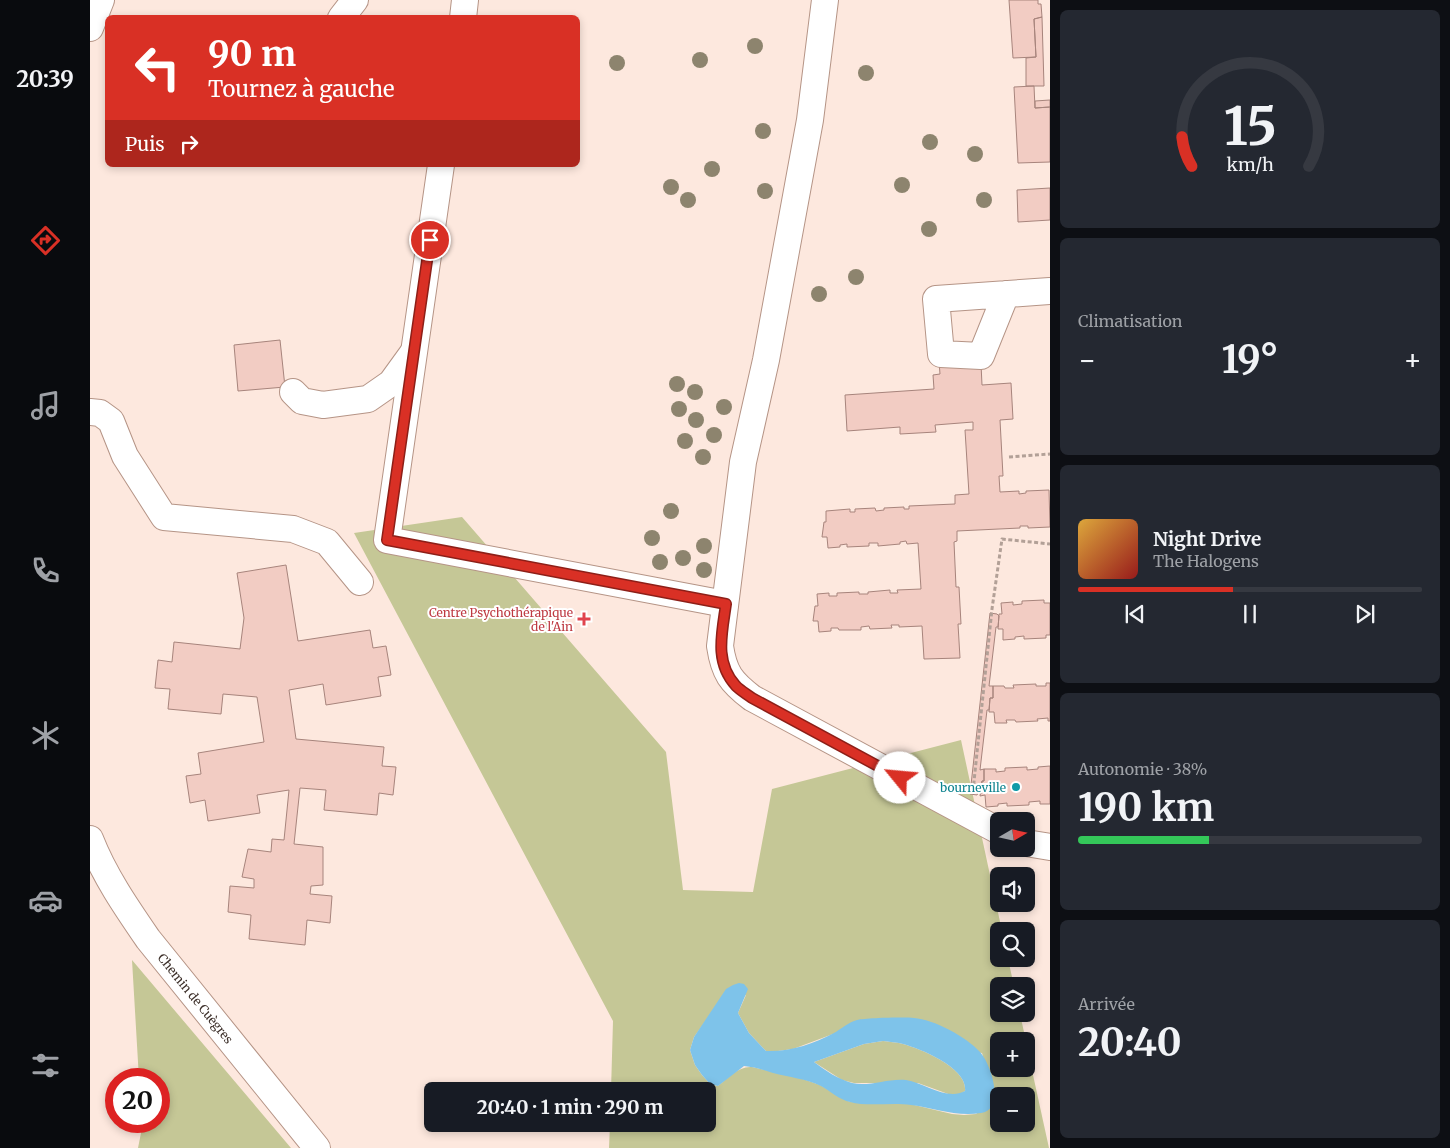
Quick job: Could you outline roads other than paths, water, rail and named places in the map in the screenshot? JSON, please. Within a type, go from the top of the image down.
[{"type":"street","points":[[90,28],[102,0]]},
{"type":"street","points":[[343,15],[355,0]]},
{"type":"street","points":[[463,15],[465,0]]},
{"type":"street","points":[[825,0],[810,120],[766,360],[743,462],[720,646],[723,664],[736,686],[752,698],[990,826]]},
{"type":"street","points":[[441,167],[387,540],[726,604]]},
{"type":"street","points":[[1006,294],[1050,291]]},
{"type":"street","points":[[293,392],[302,401],[323,405],[368,399],[391,383],[414,351]]},
{"type":"street","points":[[90,412],[100,413],[111,421],[125,456],[164,517],[292,529],[327,542],[360,582]]},
{"type":"street","name":"Chemin de Cuègres","points":[[90,839],[105,872],[148,939],[317,1148]]},
{"type":"street","points":[[1035,845],[1050,847]]},
{"type":"water","points":[[739,983],[744,984],[748,989],[738,1013],[749,1033],[766,1051],[793,1049],[810,1044],[834,1033],[851,1022],[862,1019],[914,1018],[940,1025],[967,1040],[984,1058],[994,1086],[990,1087],[990,1108],[981,1113],[963,1114],[904,1104],[850,1102],[821,1086],[744,1066],[718,1086],[716,1086],[716,1082],[708,1082],[695,1065],[690,1050],[694,1037],[726,989]],"holes":[[[883,1041],[900,1043],[931,1055],[951,1067],[964,1083],[965,1091],[958,1094],[943,1093],[906,1080],[866,1084],[852,1083],[832,1074],[814,1062],[864,1044]]]},
{"type":"place","name":"Centre Psychothérapique de l'Ain","points":[[584,619]]},
{"type":"place","name":"bourneville","points":[[1016,787]]}]
